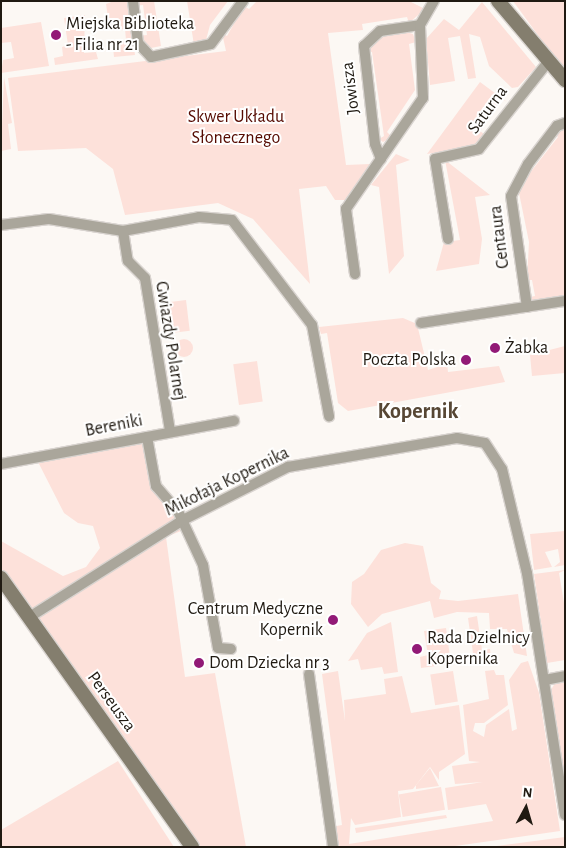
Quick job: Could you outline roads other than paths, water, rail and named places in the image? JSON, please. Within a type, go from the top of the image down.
[{"type":"street","points":[[133,1],[138,43],[151,57],[211,44],[243,1]]},
{"type":"street","points":[[355,274],[346,210],[423,98],[420,25],[434,1]]},
{"type":"street","points":[[498,1],[565,80]]},
{"type":"street","name":"Jowisza","points":[[381,159],[375,144],[364,46],[380,30],[420,25]]},
{"type":"street","name":"Saturna","points":[[448,239],[436,160],[479,149],[548,62]]},
{"type":"street","name":"Centaura","points":[[527,307],[511,196],[528,164],[557,126],[565,123]]},
{"type":"street","points":[[1,225],[49,219],[123,231],[199,217],[217,216],[238,225],[312,326],[329,416]]},
{"type":"street","name":"Gwiazdy Polarnej","points":[[123,231],[128,261],[145,278],[159,382],[170,431]]},
{"type":"street","points":[[421,323],[565,301]]},
{"type":"street","name":"Bereniki","points":[[1,464],[170,431],[234,421]]},
{"type":"street","points":[[147,437],[156,486],[183,520],[203,565],[218,648],[231,649]]},
{"type":"street","name":"Mikołaja Kopernika","points":[[28,618],[183,520],[288,466],[457,438],[485,443],[502,469],[527,573],[565,815]]},
{"type":"street","name":"Perseusza","points":[[1,578],[192,847]]},
{"type":"street","points":[[309,674],[333,847]]},
{"type":"street","points":[[545,680],[565,676]]},
{"type":"place","name":"Miejska Biblioteka - Filia nr 21","points":[[56,35]]},
{"type":"place","name":"Żabka","points":[[495,348]]},
{"type":"place","name":"Poczta Polska","points":[[466,360]]},
{"type":"place","name":"Centrum Medyczne Kopernik","points":[[333,620]]},
{"type":"place","name":"Rada Dzielnicy Kopernika","points":[[417,649]]},
{"type":"place","name":"Dom Dziecka nr 3","points":[[199,663]]},
{"type":"district","name":"Kopernik","points":[[418,412]]},
{"type":"park label","name":"Skwer Układu Słonecznego","points":[[236,128]]}]
